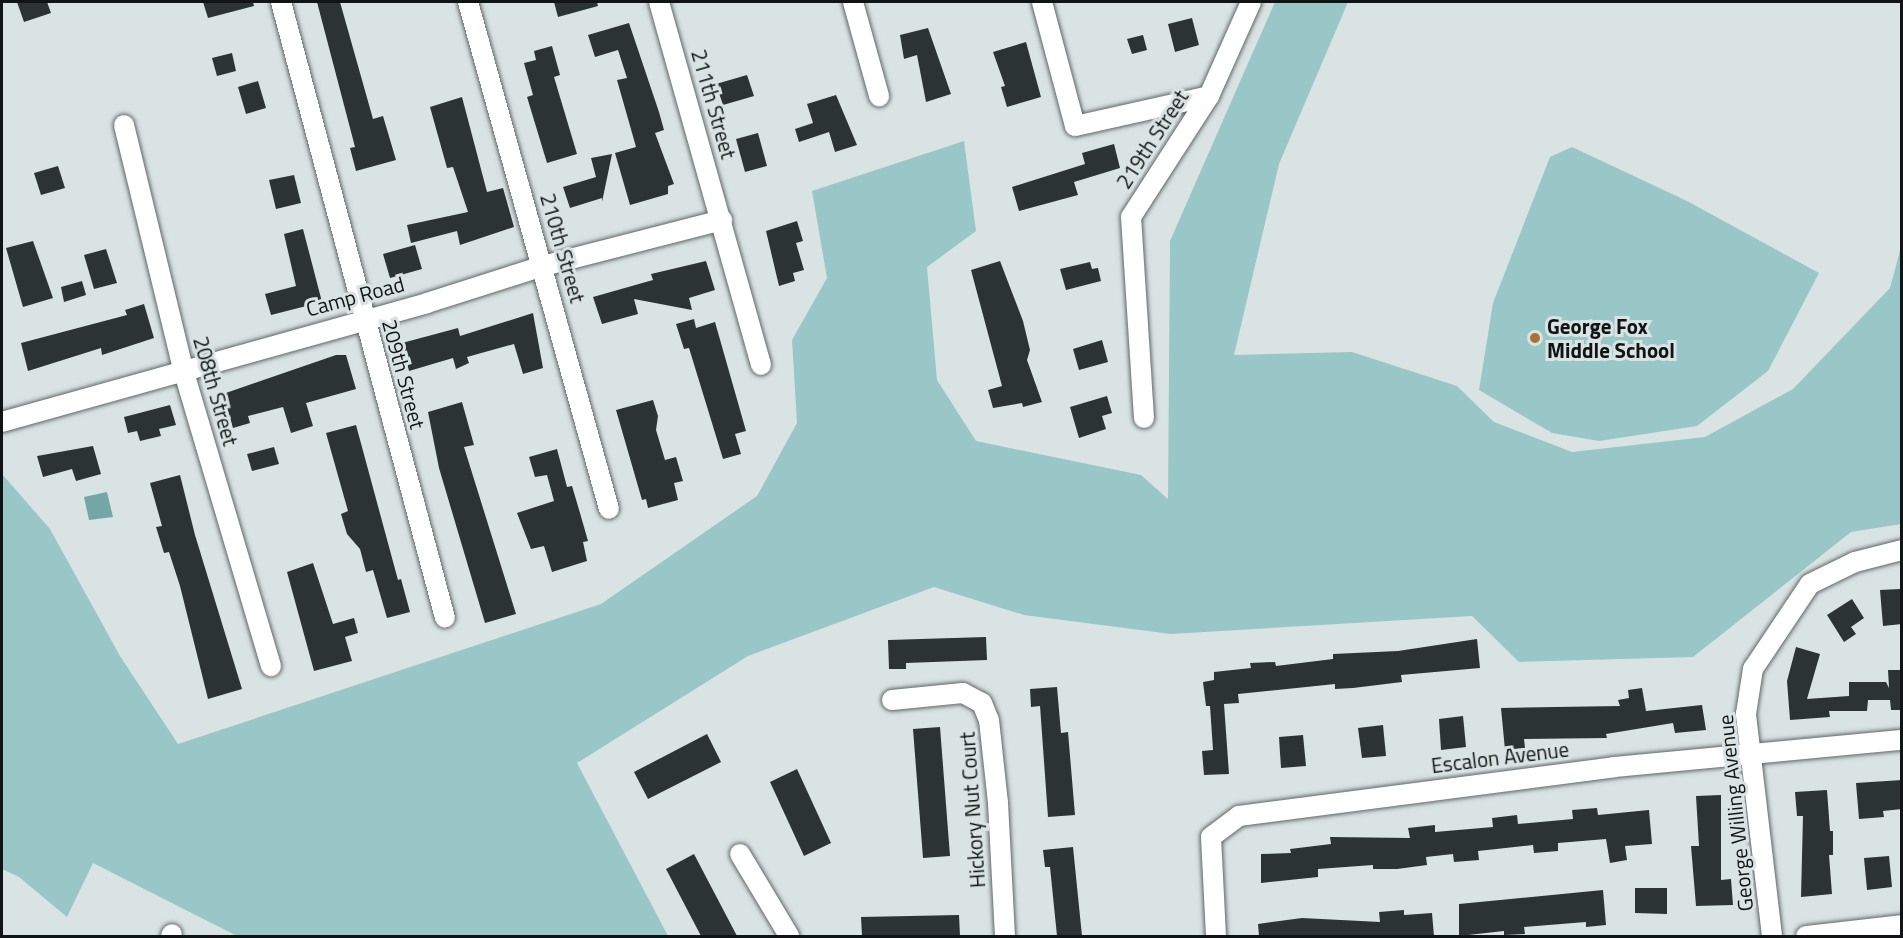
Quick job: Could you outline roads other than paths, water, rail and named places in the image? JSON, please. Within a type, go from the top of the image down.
[{"type":"street","name":"209th Street","points":[[281,2],[445,618]]},
{"type":"street","name":"210th Street","points":[[468,2],[609,508]]},
{"type":"street","name":"211th Street","points":[[659,2],[722,220],[760,365]]},
{"type":"street","points":[[854,2],[879,96]]},
{"type":"street","points":[[1042,2],[1075,126],[1209,96]]},
{"type":"street","name":"219th Street","points":[[1144,418],[1131,217],[1209,96],[1251,2]]},
{"type":"street","name":"208th Street","points":[[124,125],[183,369],[271,666]]},
{"type":"street","name":"Camp Road","points":[[2,423],[183,369],[364,318],[427,303],[543,266],[722,220]]},
{"type":"street","name":"George Willing Avenue","points":[[1772,936],[1746,714],[1753,669],[1786,616],[1810,584],[1855,562],[1902,550]]},
{"type":"street","name":"Hickory Nut Court","points":[[892,700],[963,693],[982,702],[989,720],[998,803],[1005,936]]},
{"type":"street","name":"Escalon Avenue","points":[[1216,936],[1211,837],[1239,816],[1388,795],[1749,754],[1902,740]]},
{"type":"street","points":[[740,854],[789,936]]},
{"type":"street","points":[[1806,936],[1902,925]]},
{"type":"place","name":"George Fox Middle School","points":[[1535,338]]}]
